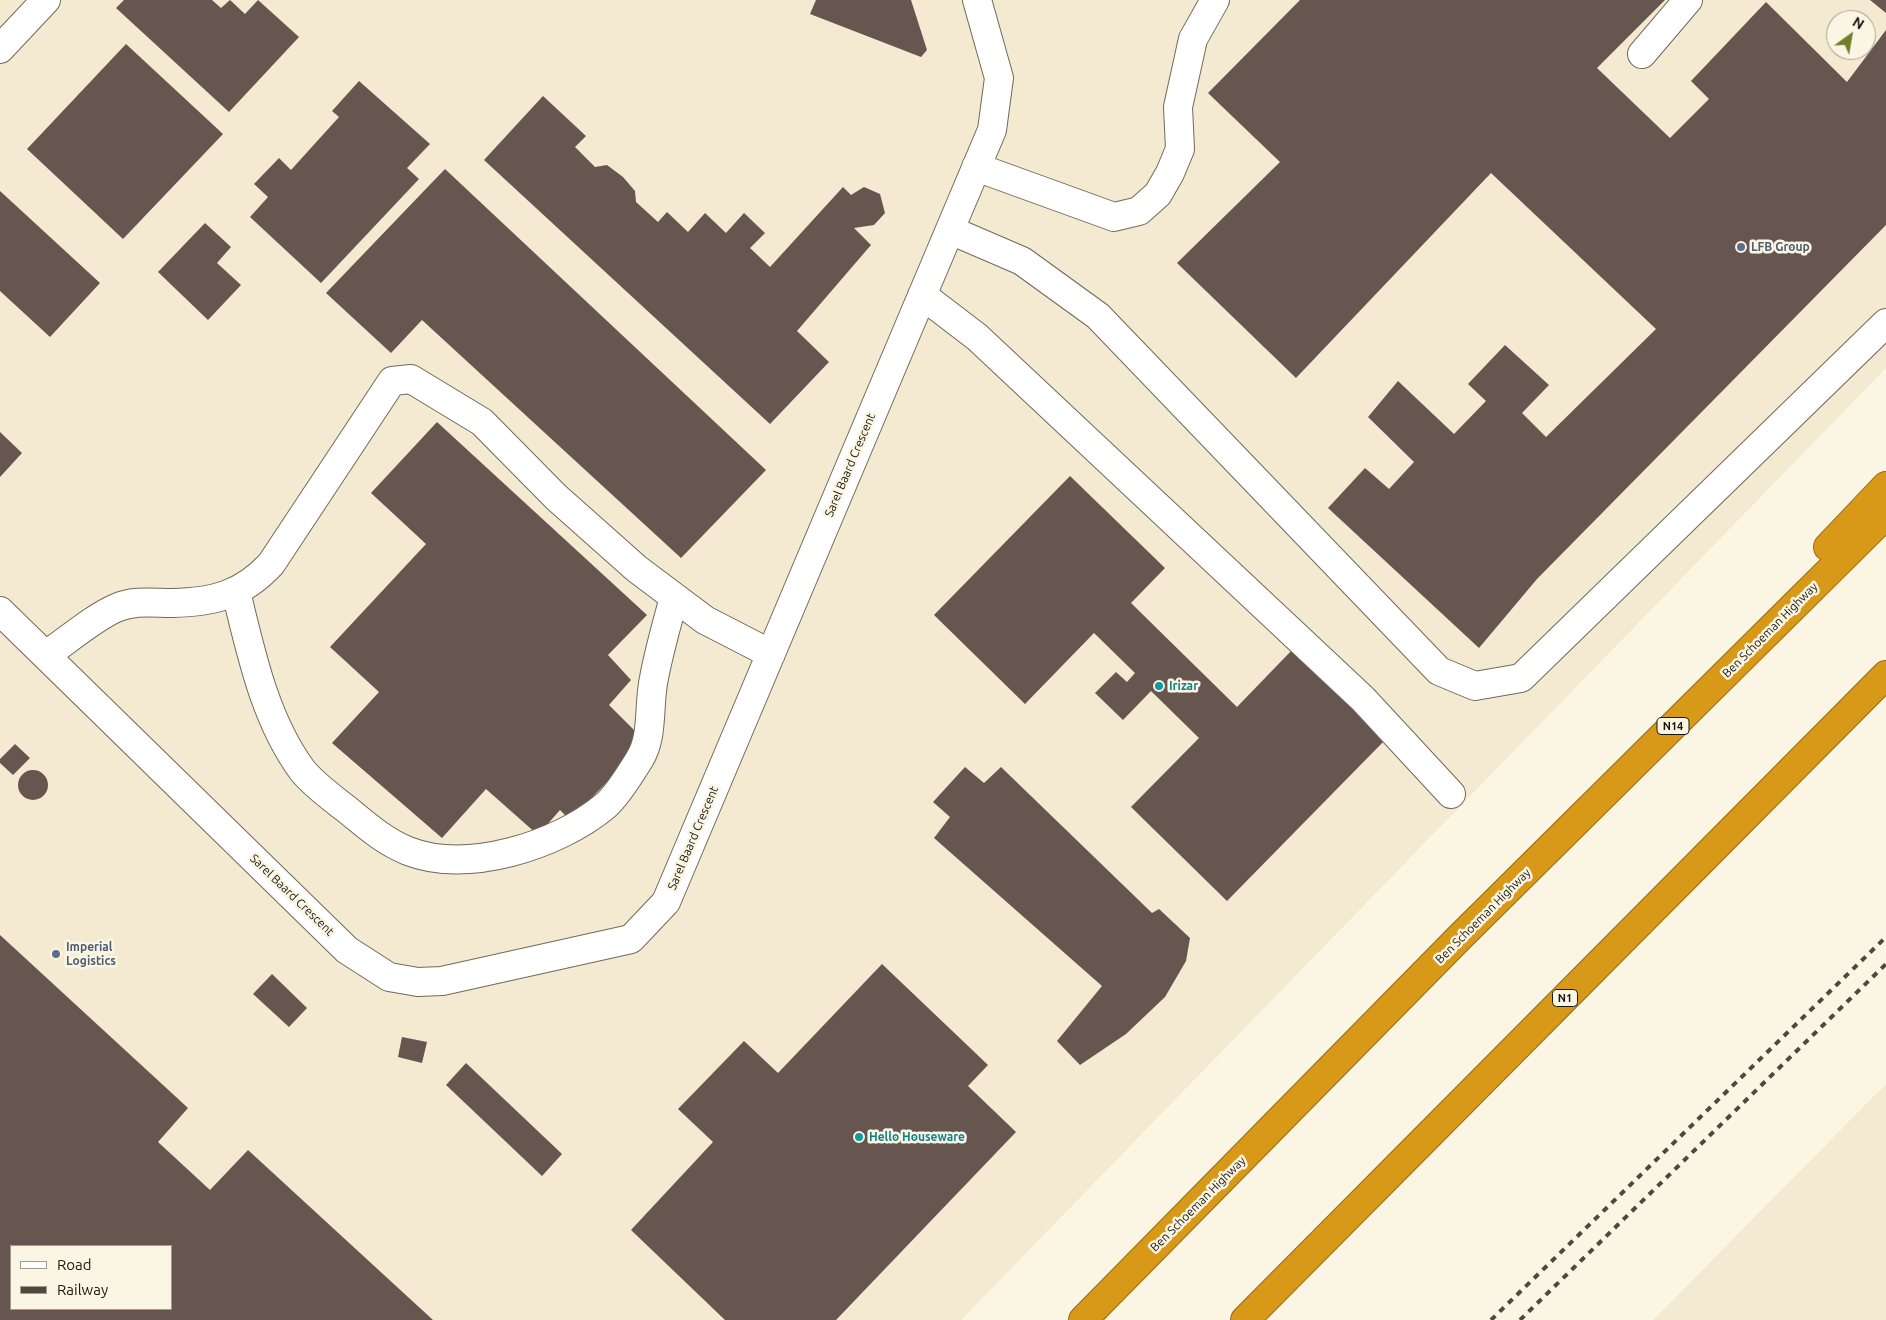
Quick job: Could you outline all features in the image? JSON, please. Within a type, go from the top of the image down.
[{"type":"highway","points":[[1460,938],[1886,486]]},
{"type":"highway","name":"Ben Schoeman Highway","points":[[1084,1320],[1460,938],[1886,516]]},
{"type":"highway","name":"N1","points":[[1244,1320],[1886,675]]},
{"type":"lane","points":[[0,49],[46,0]]},
{"type":"lane","name":"Sarel Baard Crescent","points":[[0,610],[348,950],[389,977],[418,982],[442,981],[631,939],[666,902],[992,130],[999,78],[977,0]]},
{"type":"lane","points":[[976,167],[1114,217],[1139,211],[1158,194],[1170,173],[1180,149],[1178,107],[1193,39],[1215,0]]},
{"type":"lane","points":[[1642,54],[1688,0]]},
{"type":"lane","points":[[950,230],[1022,260],[1098,316],[1439,671],[1475,686],[1521,678],[1886,323]]},
{"type":"lane","points":[[922,295],[977,337],[1356,692],[1451,794]]},
{"type":"lane","points":[[46,656],[115,608],[139,602],[173,603],[215,598],[236,592],[255,581],[271,564],[392,381],[412,379],[482,422],[556,497],[637,569],[705,620],[770,654]]},
{"type":"lane","points":[[236,592],[252,656],[275,725],[303,771],[380,837],[408,851],[436,858],[479,859],[529,848],[582,822],[606,806],[640,759],[646,746],[653,679],[674,597]]},
{"type":"shaded area","points":[[0,0],[1886,0],[1886,368],[961,1320],[0,1320]]},
{"type":"shaded area","points":[[1886,1084],[1886,1320],[1653,1320]]},
{"type":"building","points":[[124,0],[212,0],[221,8],[230,0],[245,14],[258,0],[299,37],[229,112],[116,8]]},
{"type":"building","points":[[816,0],[911,0],[927,50],[921,57],[810,14]]},
{"type":"building","points":[[1300,0],[1665,0],[1597,68],[1670,138],[1709,99],[1691,81],[1766,2],[1847,82],[1864,60],[1876,60],[1876,43],[1886,30],[1886,225],[1537,579],[1479,648],[1328,508],[1365,468],[1389,489],[1414,462],[1368,417],[1398,381],[1454,434],[1486,401],[1468,384],[1505,345],[1549,385],[1522,413],[1546,437],[1656,329],[1491,173],[1296,378],[1177,263],[1280,162],[1208,93]]},
{"type":"building","points":[[1870,0],[1886,0],[1886,13]]},
{"type":"building","points":[[126,44],[223,134],[123,239],[27,149]]},
{"type":"building","points":[[359,81],[430,144],[407,168],[419,179],[321,283],[250,217],[268,197],[254,184],[279,158],[291,170],[339,117],[332,111]]},
{"type":"building","points":[[543,96],[586,136],[575,147],[595,167],[607,165],[623,177],[635,191],[636,202],[658,222],[667,212],[688,232],[705,213],[726,233],[744,213],[765,233],[750,248],[770,267],[843,187],[851,195],[864,187],[880,194],[885,213],[874,225],[854,228],[871,245],[797,331],[829,362],[770,424],[484,160]]},
{"type":"building","points":[[445,169],[766,470],[681,558],[422,320],[391,353],[326,293]]},
{"type":"building","points":[[0,191],[100,283],[50,337],[0,291]]},
{"type":"building","points":[[205,223],[231,247],[217,263],[241,285],[208,320],[158,272]]},
{"type":"building","points":[[437,422],[647,615],[608,655],[631,680],[609,705],[646,742],[570,820],[560,810],[538,835],[486,789],[442,838],[332,743],[379,692],[330,647],[426,544],[371,493]]},
{"type":"building","points":[[0,432],[22,453],[0,477]]},
{"type":"building","name":"Irizar","points":[[1070,476],[1165,568],[1131,603],[1237,707],[1293,649],[1386,739],[1227,901],[1131,807],[1199,738],[1151,691],[1123,720],[1095,693],[1116,672],[1127,682],[1135,673],[1094,633],[1025,704],[934,615]]},
{"type":"building","points":[[15,744],[30,758],[13,775],[0,763],[0,759]]},
{"type":"building","points":[[965,767],[984,783],[1001,767],[1152,913],[1159,909],[1190,938],[1186,961],[1165,997],[1126,1034],[1080,1065],[1057,1041],[1102,986],[934,838],[950,817],[933,802]]},
{"type":"building","points":[[33,770],[44,774],[48,785],[44,796],[33,800],[22,796],[18,785],[22,774]]},
{"type":"building","points":[[0,935],[188,1108],[158,1142],[210,1190],[248,1150],[433,1320],[0,1320]]},
{"type":"building","name":"Hello Houseware","points":[[882,964],[988,1065],[968,1086],[1016,1132],[836,1320],[725,1320],[631,1230],[713,1142],[678,1109],[744,1041],[778,1073]]},
{"type":"building","points":[[272,974],[307,1008],[289,1027],[253,994]]},
{"type":"building","points":[[402,1037],[427,1042],[422,1063],[398,1057]]},
{"type":"building","points":[[466,1063],[562,1154],[542,1176],[446,1085]]},
{"type":"railway","points":[[1491,1320],[1886,937]]},
{"type":"railway","points":[[1520,1320],[1886,964]]},
{"type":"place","name":"LFB Group","points":[[1741,247]]},
{"type":"place","name":"Irizar","points":[[1159,686]]},
{"type":"place","name":"Imperial Logistics","points":[[56,954]]},
{"type":"place","name":"Hello Houseware","points":[[859,1137]]}]
